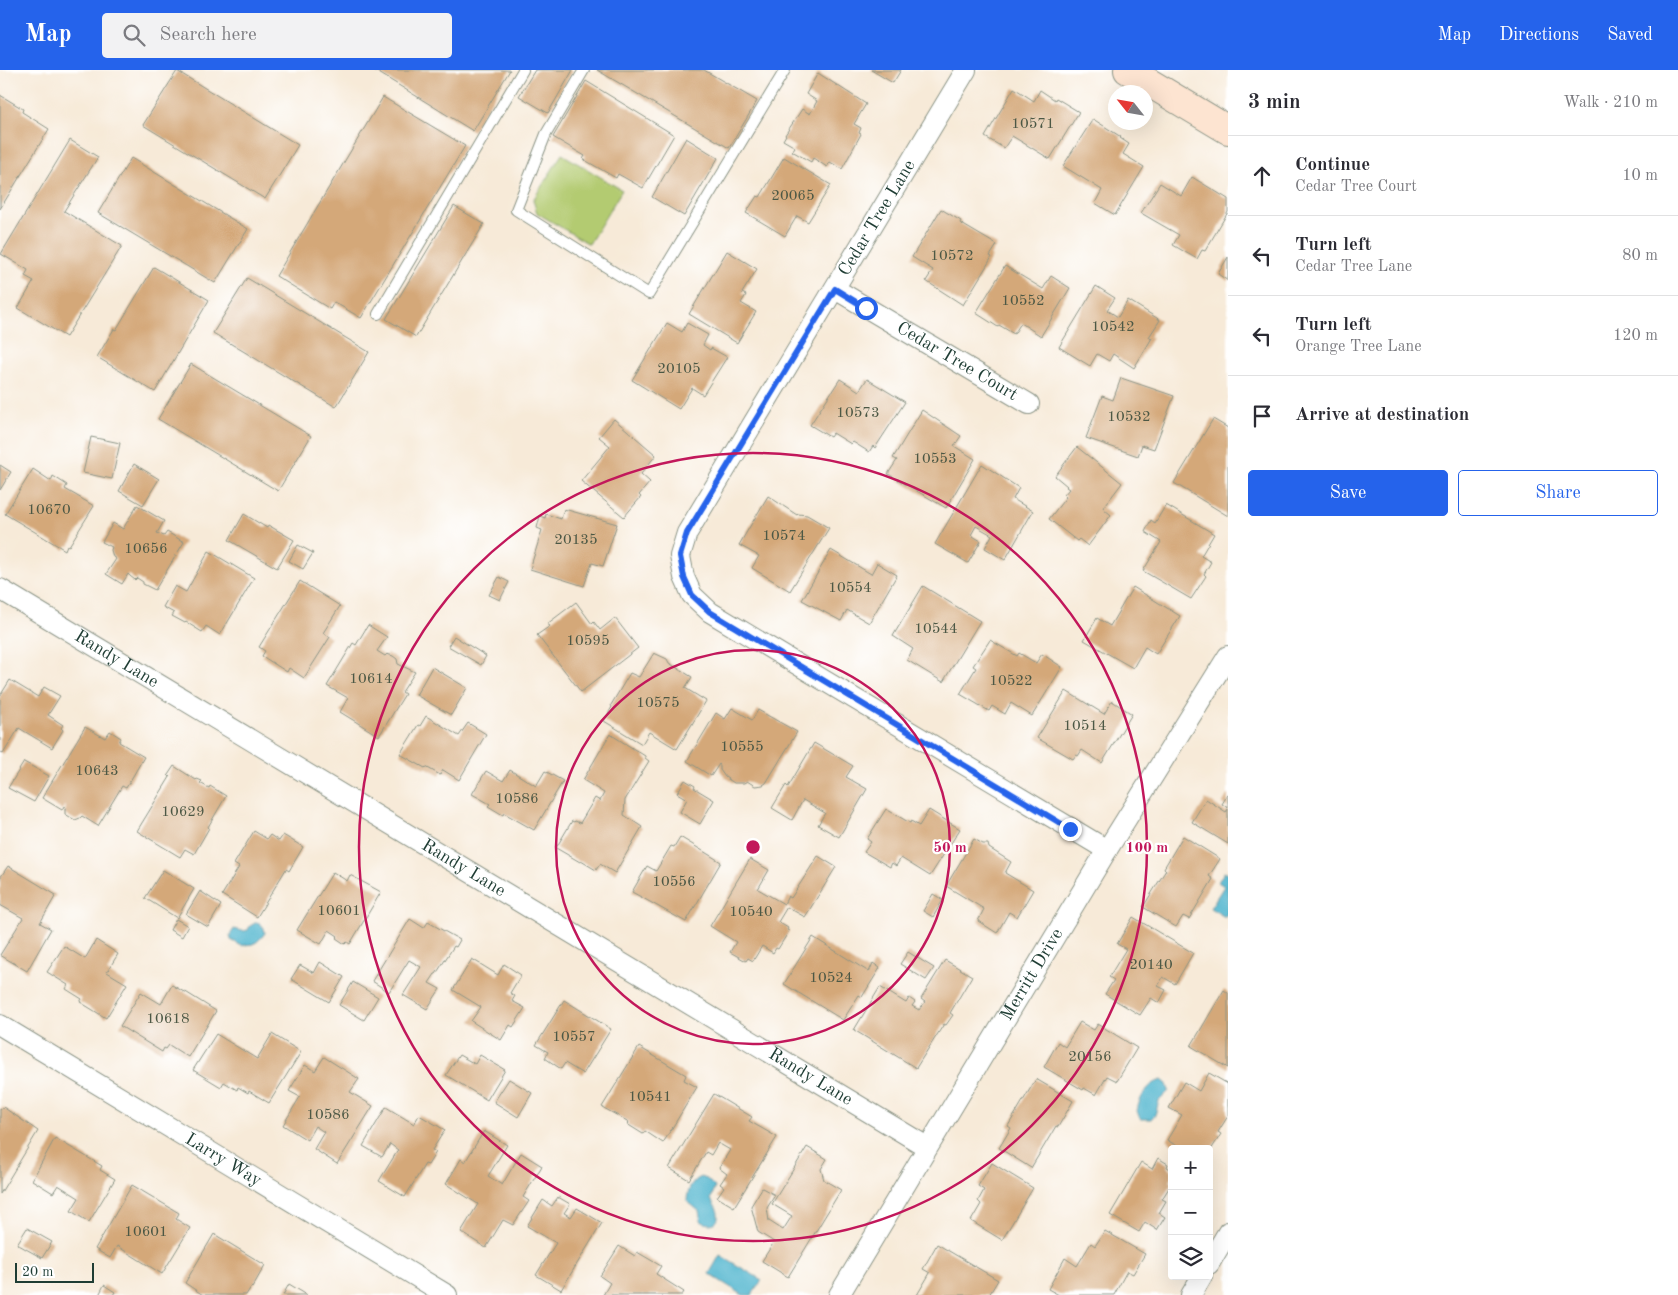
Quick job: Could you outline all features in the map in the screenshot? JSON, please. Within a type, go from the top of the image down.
[{"type":"street","name":"Cedar Tree Lane","points":[[966,70],[687,533],[680,556],[684,577],[692,595],[710,612],[1107,850]]},
{"type":"street","points":[[1128,70],[1228,130]]},
{"type":"street","name":"Cedar Tree Court","points":[[835,289],[1029,404]]},
{"type":"street","name":"Randy Lane","points":[[0,589],[926,1147]]},
{"type":"street","name":"Merritt Drive","points":[[838,1295],[1107,850],[1228,656]]},
{"type":"street","name":"Larry Way","points":[[0,1025],[447,1295]]},
{"type":"street","points":[[1213,1257],[1228,1232]]},
{"type":"street","points":[[1191,1295],[1200,1280]]},
{"type":"lane","points":[[378,314],[523,70]]},
{"type":"lane","points":[[584,70],[546,134],[516,210],[649,294],[785,70]]},
{"type":"green space","points":[[562,154],[622,190],[589,244],[537,213],[533,200]]},
{"type":"water","points":[[1224,872],[1228,874],[1228,913],[1225,917],[1210,908],[1224,886],[1218,882]]},
{"type":"water","points":[[255,923],[260,923],[265,933],[257,942],[242,946],[231,940],[230,935],[234,929],[248,930]]},
{"type":"water","points":[[1162,1080],[1167,1084],[1169,1091],[1159,1101],[1155,1115],[1151,1119],[1140,1119],[1137,1111],[1142,1096],[1152,1084]]},
{"type":"water","points":[[701,1177],[707,1179],[715,1187],[711,1199],[717,1210],[718,1218],[713,1224],[701,1221],[699,1211],[687,1201],[691,1187]]},
{"type":"water","points":[[720,1255],[762,1280],[752,1295],[743,1295],[709,1274]]},
{"type":"building","points":[[374,70],[510,70],[473,131]]},
{"type":"building","points":[[535,70],[573,70],[548,113],[519,96]]},
{"type":"building","points":[[597,70],[704,70],[757,101],[729,148]]},
{"type":"building","points":[[871,70],[901,70],[893,83]]},
{"type":"building","points":[[177,71],[298,145],[265,199],[143,125]]},
{"type":"building","points":[[818,73],[866,104],[854,124],[861,128],[859,133],[861,134],[842,169],[830,162],[827,167],[813,158],[811,162],[792,151],[795,147],[783,140],[802,109],[810,114],[817,101],[806,94]]},
{"type":"building","points":[[586,81],[674,135],[643,188],[618,174],[616,178],[583,159],[585,156],[553,137]]},
{"type":"building","points":[[1014,88],[1034,101],[1040,90],[1079,112],[1050,159],[1012,136],[1004,148],[985,137]]},
{"type":"building","points":[[0,95],[23,109],[22,112],[49,129],[0,209]]},
{"type":"building","points":[[383,97],[465,146],[361,318],[334,302],[330,309],[276,276]]},
{"type":"building","points":[[1093,119],[1129,144],[1123,154],[1144,167],[1115,215],[1095,203],[1102,190],[1063,166]]},
{"type":"building","points":[[686,138],[718,158],[684,216],[652,197]]},
{"type":"building","points":[[70,140],[98,157],[64,211],[122,246],[66,337],[18,308],[34,281],[25,276],[28,270],[1,254]]},
{"type":"building","points":[[784,157],[831,185],[808,222],[797,216],[785,236],[746,213],[757,196],[760,197]]},
{"type":"building","points":[[131,158],[248,229],[215,283],[98,213]]},
{"type":"building","points":[[1192,177],[1228,199],[1228,212],[1205,251],[1202,250],[1197,259],[1173,245],[1179,235],[1141,213],[1160,183],[1181,196]]},
{"type":"building","points":[[454,206],[484,224],[416,337],[386,319]]},
{"type":"building","points":[[941,209],[961,221],[960,223],[997,245],[990,256],[992,257],[963,305],[926,281],[933,270],[912,257]]},
{"type":"building","points":[[727,251],[757,269],[742,293],[746,295],[741,303],[756,312],[737,343],[689,314]]},
{"type":"building","points":[[1228,257],[1228,281],[1218,274]]},
{"type":"building","points":[[1005,266],[1043,289],[1051,276],[1070,288],[1041,336],[1021,323],[1014,334],[999,325],[998,327],[976,313]]},
{"type":"building","points":[[154,267],[209,300],[155,392],[97,357],[114,329],[116,330]]},
{"type":"building","points":[[247,278],[369,352],[336,407],[213,333]]},
{"type":"building","points":[[1096,286],[1115,298],[1107,310],[1118,317],[1128,300],[1160,320],[1149,337],[1152,338],[1134,368],[1113,354],[1109,361],[1097,354],[1090,366],[1059,347]]},
{"type":"building","points":[[667,323],[682,332],[687,323],[708,335],[703,345],[727,357],[703,395],[692,388],[679,409],[632,380]]},
{"type":"building","points":[[191,364],[311,436],[278,491],[158,419]]},
{"type":"building","points":[[1121,378],[1174,396],[1154,449],[1142,445],[1138,456],[1086,438],[1102,396],[1113,400]]},
{"type":"building","points":[[840,379],[859,391],[867,379],[905,402],[875,448],[873,446],[869,452],[833,433],[830,437],[810,425]]},
{"type":"building","points":[[922,410],[961,436],[954,446],[975,459],[946,508],[888,474],[897,460],[893,458]]},
{"type":"building","points":[[614,419],[656,455],[641,474],[650,482],[639,495],[641,497],[624,517],[581,481],[610,446],[599,437]]},
{"type":"building","points":[[1213,419],[1228,428],[1228,516],[1174,483]]},
{"type":"building","points":[[91,437],[120,443],[112,479],[83,473]]},
{"type":"building","points":[[1077,447],[1122,483],[1103,508],[1111,515],[1088,546],[1079,539],[1077,541],[1049,519],[1066,497],[1064,495],[1069,489],[1055,476]]},
{"type":"building","points":[[134,464],[159,479],[143,505],[119,491]]},
{"type":"building","points":[[982,464],[1019,488],[1013,499],[1033,511],[1005,560],[985,548],[992,535],[976,526],[971,535],[981,541],[968,563],[935,544]]},
{"type":"building","points":[[0,465],[11,472],[0,490]]},
{"type":"building","points":[[33,469],[51,481],[53,476],[67,485],[65,489],[94,506],[65,550],[5,514]]},
{"type":"building","points":[[768,496],[797,515],[807,515],[829,528],[790,591],[752,568],[759,556],[739,545]]},
{"type":"building","points":[[137,505],[164,521],[157,533],[164,536],[167,532],[184,542],[155,590],[143,584],[137,578],[135,580],[128,574],[122,584],[106,574],[116,559],[113,557],[112,547],[102,542],[113,523],[123,529]]},
{"type":"building","points":[[1166,505],[1214,534],[1201,556],[1211,562],[1204,574],[1206,576],[1191,599],[1143,571],[1161,542],[1145,532],[1151,520],[1155,523]]},
{"type":"building","points":[[564,509],[617,524],[603,566],[592,563],[584,586],[530,569],[542,530],[537,528],[540,516],[545,518],[546,514],[561,519]]},
{"type":"building","points":[[244,514],[267,528],[268,525],[294,540],[277,568],[229,540]]},
{"type":"building","points":[[298,545],[313,553],[303,569],[289,561]]},
{"type":"building","points":[[831,550],[871,574],[877,563],[897,575],[869,623],[847,610],[841,621],[802,600]]},
{"type":"building","points":[[209,551],[254,578],[220,635],[206,626],[202,632],[172,616],[174,613],[163,607],[175,586],[186,592]]},
{"type":"building","points":[[499,577],[509,582],[500,600],[489,595]]},
{"type":"building","points":[[300,581],[340,606],[323,633],[330,637],[304,678],[289,668],[287,672],[262,656],[265,651],[259,647]]},
{"type":"building","points":[[923,586],[980,621],[943,682],[907,660],[913,649],[893,636]]},
{"type":"building","points":[[1133,587],[1180,616],[1156,654],[1145,647],[1133,668],[1084,640],[1097,618],[1110,626]]},
{"type":"building","points":[[576,602],[592,624],[594,622],[600,630],[615,618],[638,648],[581,692],[537,635],[550,626],[547,624]]},
{"type":"building","points":[[368,625],[387,637],[377,651],[385,656],[387,654],[393,656],[397,659],[398,664],[415,672],[402,692],[405,694],[379,736],[340,712],[348,698],[327,686],[353,643],[356,645]]},
{"type":"building","points":[[454,636],[486,656],[481,665],[448,646]]},
{"type":"building","points":[[990,640],[1017,656],[1019,653],[1036,663],[1042,654],[1062,667],[1032,716],[1011,703],[1005,714],[992,706],[989,711],[960,694],[976,668],[973,666]]},
{"type":"building","points":[[654,653],[667,659],[669,663],[692,677],[685,688],[706,701],[677,749],[649,732],[642,744],[604,721],[630,673],[639,677]]},
{"type":"building","points":[[432,667],[467,688],[451,715],[416,695]]},
{"type":"building","points":[[10,680],[38,697],[44,687],[60,696],[48,715],[63,725],[61,728],[63,730],[52,748],[19,728],[3,754],[0,752],[0,696]]},
{"type":"building","points":[[1066,691],[1104,714],[1112,701],[1132,714],[1102,763],[1082,750],[1073,759],[1037,738]]},
{"type":"building","points":[[732,708],[752,720],[758,710],[797,732],[763,785],[755,786],[747,781],[744,783],[734,783],[725,777],[720,770],[719,764],[711,776],[687,761],[716,713],[725,719]]},
{"type":"building","points":[[426,716],[459,736],[468,723],[486,734],[459,780],[443,770],[440,775],[400,754],[418,725],[420,726]]},
{"type":"building","points":[[85,727],[105,738],[110,731],[121,738],[119,742],[144,757],[126,788],[122,786],[98,826],[82,816],[75,820],[65,814],[66,807],[64,806],[62,810],[42,798]]},
{"type":"building","points":[[610,734],[645,756],[649,761],[625,800],[624,815],[642,827],[615,873],[600,864],[596,870],[556,848],[572,821],[580,823],[595,798],[600,801],[604,793],[583,780]]},
{"type":"building","points":[[814,743],[853,766],[846,777],[867,789],[839,837],[818,825],[825,813],[803,800],[792,820],[772,808],[786,785],[788,787]]},
{"type":"building","points":[[24,762],[49,776],[34,802],[8,788]]},
{"type":"building","points":[[174,766],[196,780],[202,781],[200,783],[209,788],[210,786],[226,796],[194,854],[185,849],[180,857],[137,831],[170,777],[168,775]]},
{"type":"building","points":[[510,770],[536,786],[545,771],[563,781],[534,830],[504,813],[503,815],[488,806],[490,804],[472,794],[486,771],[503,781]]},
{"type":"building","points":[[685,780],[714,800],[700,824],[680,812],[687,799],[677,793]]},
{"type":"building","points":[[1228,794],[1228,808],[1222,804]]},
{"type":"building","points":[[1206,799],[1226,812],[1228,809],[1228,844],[1192,822]]},
{"type":"building","points":[[886,809],[919,826],[929,810],[960,829],[930,876],[901,858],[896,866],[892,863],[890,867],[864,852],[871,842],[867,839]]},
{"type":"building","points":[[254,831],[267,839],[270,835],[279,841],[283,835],[303,847],[289,871],[286,869],[257,917],[222,895],[239,867],[234,864]]},
{"type":"building","points":[[1183,836],[1220,859],[1209,876],[1213,879],[1189,919],[1183,916],[1176,927],[1143,907],[1166,870],[1164,868]]},
{"type":"building","points":[[680,837],[721,862],[686,922],[632,892],[647,866],[656,871],[671,846],[674,847]]},
{"type":"building","points":[[974,839],[983,844],[988,844],[989,848],[1011,862],[1005,873],[1033,890],[1017,917],[1009,912],[997,933],[978,921],[984,909],[946,886]]},
{"type":"building","points":[[818,856],[836,867],[805,917],[787,907],[778,922],[788,928],[787,930],[789,931],[778,949],[776,948],[773,953],[762,946],[753,961],[748,958],[746,961],[730,952],[736,942],[710,926],[750,859],[769,870],[758,889],[784,904],[788,896],[791,898]]},
{"type":"building","points":[[8,866],[56,895],[40,923],[51,929],[27,971],[0,955],[23,918],[0,905],[0,878]]},
{"type":"building","points":[[163,870],[194,889],[177,918],[145,898]]},
{"type":"building","points":[[333,872],[347,881],[350,875],[381,892],[350,944],[347,942],[345,944],[336,938],[338,936],[329,930],[321,944],[297,930]]},
{"type":"building","points":[[200,891],[221,905],[208,927],[186,914]]},
{"type":"building","points":[[933,894],[943,900],[933,917],[923,911]]},
{"type":"building","points":[[1133,917],[1193,953],[1175,984],[1163,977],[1158,986],[1166,990],[1159,1003],[1151,998],[1140,1015],[1105,994],[1114,980],[1109,977],[1126,949],[1117,944]]},
{"type":"building","points":[[176,919],[188,926],[182,937],[170,930]]},
{"type":"building","points":[[410,919],[424,928],[428,922],[460,940],[429,983],[440,989],[427,1009],[403,995],[421,967],[409,960],[389,992],[372,981]]},
{"type":"building","points":[[813,937],[869,972],[873,963],[880,968],[862,997],[859,995],[843,1020],[784,984]]},
{"type":"building","points":[[96,940],[118,954],[107,972],[127,984],[106,1018],[80,1002],[82,999],[66,989],[68,985],[47,972],[64,946],[85,959]]},
{"type":"building","points":[[908,952],[934,968],[926,980],[900,964]]},
{"type":"building","points":[[472,959],[498,975],[504,964],[521,975],[510,993],[515,996],[512,1001],[525,1008],[513,1027],[510,1025],[501,1040],[471,1021],[481,1007],[453,990]]},
{"type":"building","points":[[945,960],[972,976],[950,1013],[953,1015],[946,1025],[944,1024],[916,1068],[854,1030],[880,987],[906,1003],[909,998],[915,1002],[912,1006],[919,1010],[925,1002],[921,999]]},
{"type":"building","points":[[320,962],[344,977],[329,1002],[291,979],[300,965],[314,973]]},
{"type":"building","points":[[353,982],[378,997],[364,1020],[339,1005]]},
{"type":"building","points":[[172,985],[216,1011],[188,1057],[169,1045],[162,1052],[120,1026],[141,992],[161,1004]]},
{"type":"building","points":[[1224,990],[1228,993],[1228,1068],[1191,1046]]},
{"type":"building","points":[[564,1000],[611,1029],[583,1074],[565,1063],[561,1069],[545,1058],[548,1052],[536,1045]]},
{"type":"building","points":[[1080,1022],[1094,1030],[1098,1024],[1137,1048],[1117,1081],[1107,1076],[1096,1095],[1084,1088],[1083,1090],[1044,1067],[1058,1042],[1065,1047]]},
{"type":"building","points":[[216,1034],[257,1059],[272,1034],[301,1052],[269,1103],[249,1091],[248,1093],[238,1087],[237,1090],[224,1082],[221,1087],[193,1070]]},
{"type":"building","points":[[639,1047],[686,1075],[684,1080],[697,1087],[663,1143],[645,1131],[643,1134],[627,1124],[629,1122],[602,1107]]},
{"type":"building","points":[[459,1055],[475,1064],[480,1055],[505,1070],[487,1100],[446,1075]]},
{"type":"building","points":[[324,1057],[359,1079],[350,1092],[373,1106],[337,1164],[314,1149],[324,1132],[315,1126],[307,1140],[283,1125],[300,1097],[289,1091],[305,1065],[315,1071]]},
{"type":"building","points":[[1209,1073],[1228,1084],[1228,1116],[1218,1132],[1221,1134],[1213,1147],[1213,1145],[1175,1145],[1167,1140],[1182,1115],[1169,1108],[1184,1082],[1199,1091]]},
{"type":"building","points":[[509,1079],[532,1093],[518,1117],[494,1102]]},
{"type":"building","points":[[1036,1079],[1073,1101],[1031,1168],[999,1148],[1011,1128],[1008,1126]]},
{"type":"building","points":[[714,1094],[752,1117],[749,1121],[777,1137],[734,1207],[717,1197],[724,1187],[720,1184],[727,1174],[719,1168],[730,1150],[718,1143],[711,1155],[706,1152],[689,1180],[669,1168]]},
{"type":"building","points":[[3,1107],[38,1131],[0,1194],[0,1108],[2,1109]]},
{"type":"building","points":[[386,1107],[414,1124],[419,1115],[445,1130],[432,1150],[436,1152],[428,1165],[425,1164],[405,1197],[379,1181],[398,1150],[390,1144],[382,1157],[363,1146]]},
{"type":"building","points":[[484,1131],[507,1145],[488,1176],[502,1185],[521,1153],[542,1166],[523,1197],[529,1201],[513,1225],[503,1220],[486,1248],[461,1232],[478,1204],[446,1184],[461,1159],[465,1162]]},
{"type":"building","points":[[55,1138],[102,1166],[100,1170],[115,1179],[89,1222],[71,1211],[79,1198],[58,1185],[53,1193],[32,1180]]},
{"type":"building","points":[[807,1147],[827,1159],[821,1169],[824,1180],[841,1190],[788,1277],[762,1261],[774,1242],[758,1232],[751,1206],[762,1188],[775,1195],[767,1208],[769,1221],[783,1230],[792,1216],[772,1204]]},
{"type":"building","points":[[1158,1158],[1168,1164],[1168,1189],[1162,1199],[1166,1201],[1159,1213],[1165,1217],[1157,1230],[1145,1222],[1139,1232],[1110,1215],[1141,1162],[1152,1169]]},
{"type":"building","points":[[992,1163],[1033,1188],[1002,1240],[971,1221],[981,1204],[978,1201],[984,1190],[978,1186]]},
{"type":"building","points":[[132,1185],[179,1213],[176,1219],[190,1228],[162,1274],[117,1246],[110,1258],[95,1249]]},
{"type":"building","points":[[558,1197],[570,1204],[564,1213],[571,1217],[577,1208],[602,1223],[561,1290],[536,1275],[556,1243],[527,1226],[543,1200],[552,1206]]},
{"type":"building","points":[[27,1228],[52,1242],[42,1258],[17,1244]]},
{"type":"building","points":[[1105,1231],[1145,1254],[1133,1274],[1127,1271],[1114,1295],[1059,1295],[1048,1289],[1065,1258],[1077,1266],[1091,1243],[1095,1246]]},
{"type":"building","points":[[214,1234],[265,1265],[246,1295],[203,1295],[185,1283]]},
{"type":"building","points":[[937,1244],[998,1280],[989,1295],[917,1295],[930,1273],[923,1269]]},
{"type":"building","points":[[619,1246],[635,1256],[637,1252],[661,1266],[656,1274],[684,1292],[682,1295],[603,1295],[610,1283],[600,1276]]},
{"type":"building","points":[[289,1284],[307,1295],[283,1295]]},
{"type":"building","points":[[104,1285],[115,1292],[113,1295],[99,1295]]},
{"type":"route","points":[[866,308],[835,289],[687,533],[680,556],[684,577],[692,595],[710,612],[1070,829]]}]
